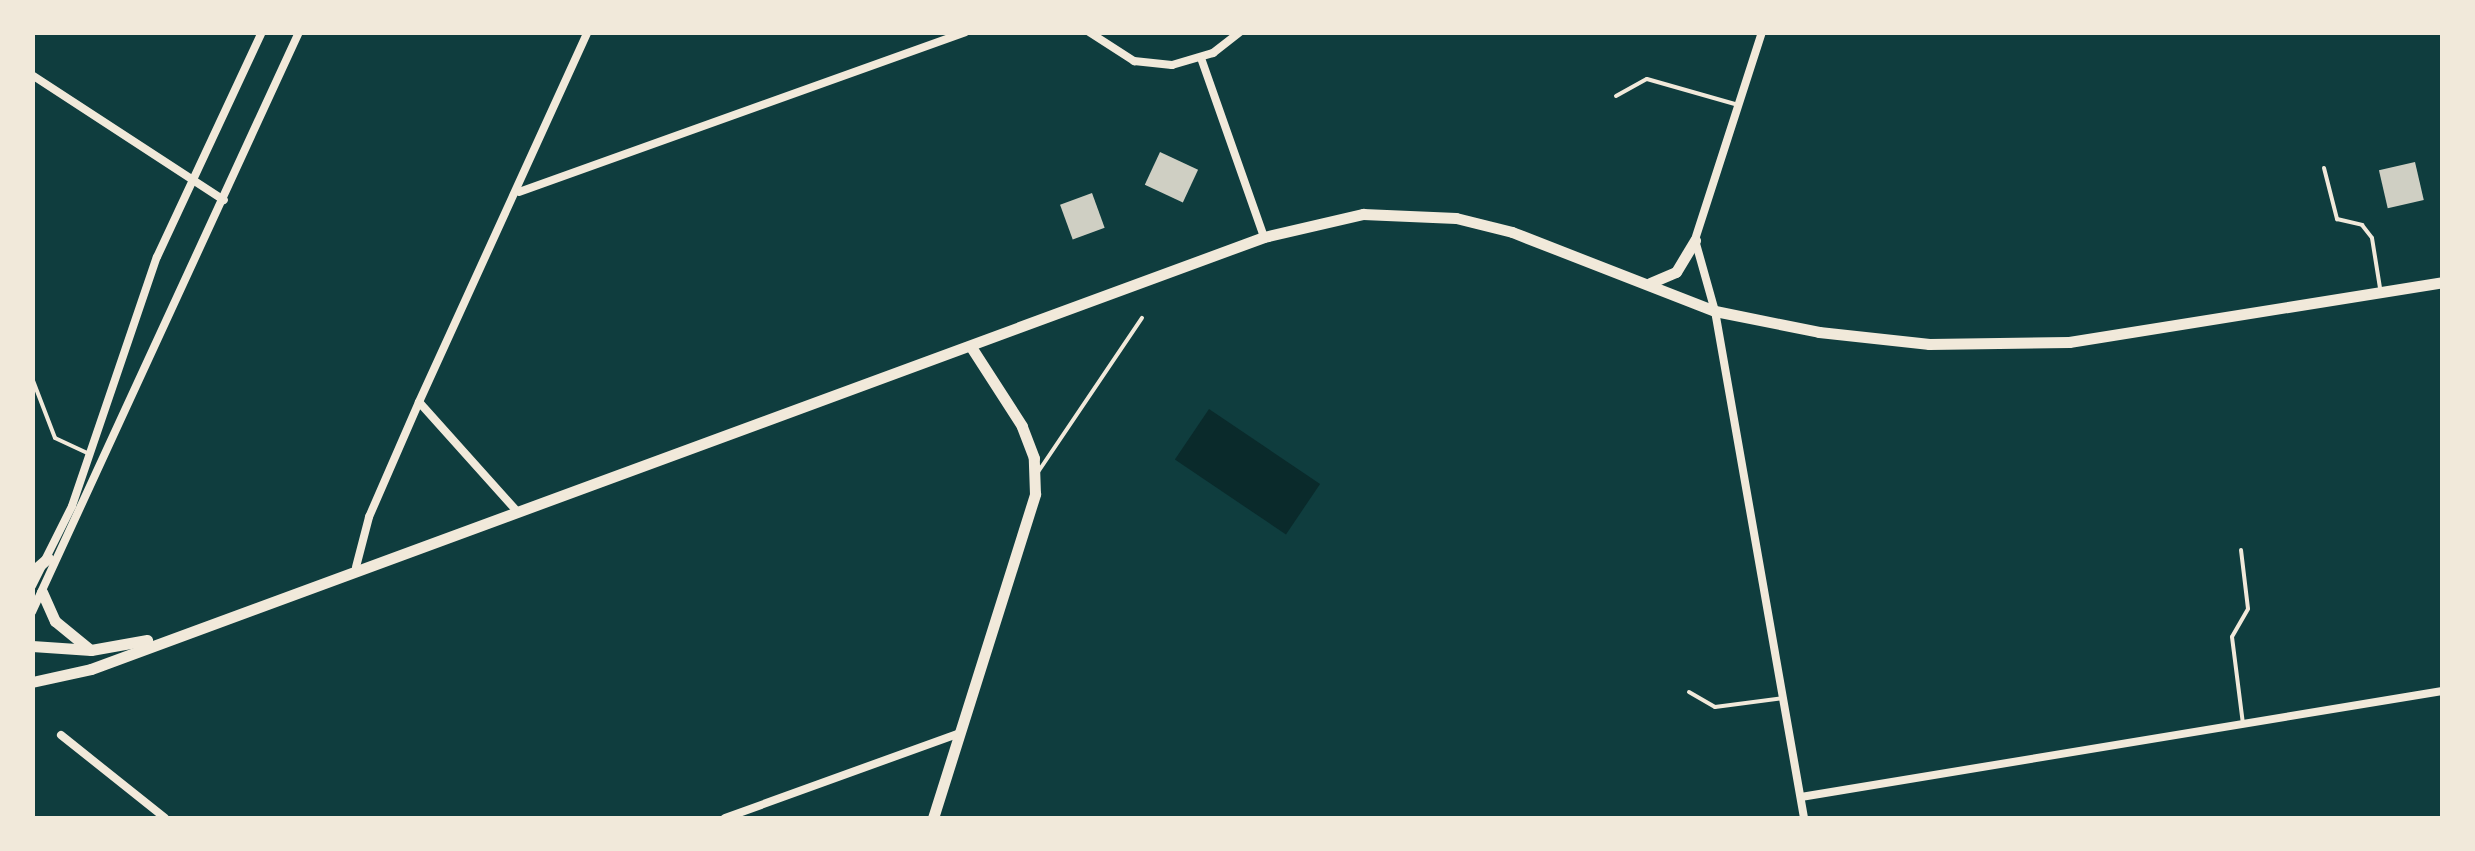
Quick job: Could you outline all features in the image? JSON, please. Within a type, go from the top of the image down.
[{"type":"main road","points":[[32,682],[91,670],[169,635],[1264,237],[1363,214],[1426,213],[1512,232],[1715,311],[1876,339],[2020,344],[2134,333],[2442,282]]},
{"type":"main road","points":[[1646,284],[1676,272],[1695,240]]},
{"type":"main road","points":[[933,818],[963,732],[1036,476],[1022,426],[971,346]]},
{"type":"main road","points":[[32,572],[48,558]]},
{"type":"main road","points":[[37,589],[54,622],[91,650]]},
{"type":"main road","points":[[32,646],[91,650],[169,635]]},
{"type":"street","points":[[32,612],[140,297],[262,32]]},
{"type":"street","points":[[37,589],[224,200],[299,32]]},
{"type":"street","points":[[356,567],[370,517],[419,402],[519,192],[588,32]]},
{"type":"street","points":[[519,192],[965,32]]},
{"type":"street","points":[[1089,32],[1134,60],[1172,65],[1201,58],[1240,32]]},
{"type":"street","points":[[1762,32],[1695,240],[1715,311],[1804,818]]},
{"type":"street","points":[[1201,58],[1264,237]]},
{"type":"street","points":[[32,76],[224,200]]},
{"type":"street","points":[[419,402],[516,510]]},
{"type":"street","points":[[1801,797],[2442,691]]},
{"type":"street","points":[[724,818],[963,732]]},
{"type":"street","points":[[60,735],[165,818]]},
{"type":"lane","points":[[1616,96],[1647,79],[1738,105]]},
{"type":"lane","points":[[2324,168],[2337,219],[2362,225],[2372,238],[2381,293]]},
{"type":"lane","points":[[1036,476],[1142,318]]},
{"type":"lane","points":[[32,378],[56,438],[89,454]]},
{"type":"lane","points":[[2241,550],[2248,609],[2232,637],[2243,724]]},
{"type":"lane","points":[[1689,692],[1715,706],[1783,698]]},
{"type":"water","points":[[1209,409],[1320,484],[1286,535],[1175,460]]},
{"type":"building","points":[[1160,152],[1198,170],[1183,202],[1145,185]]},
{"type":"building","points":[[2415,162],[2424,200],[2388,208],[2379,170]]},
{"type":"building","points":[[1092,193],[1105,228],[1073,239],[1060,205]]}]
